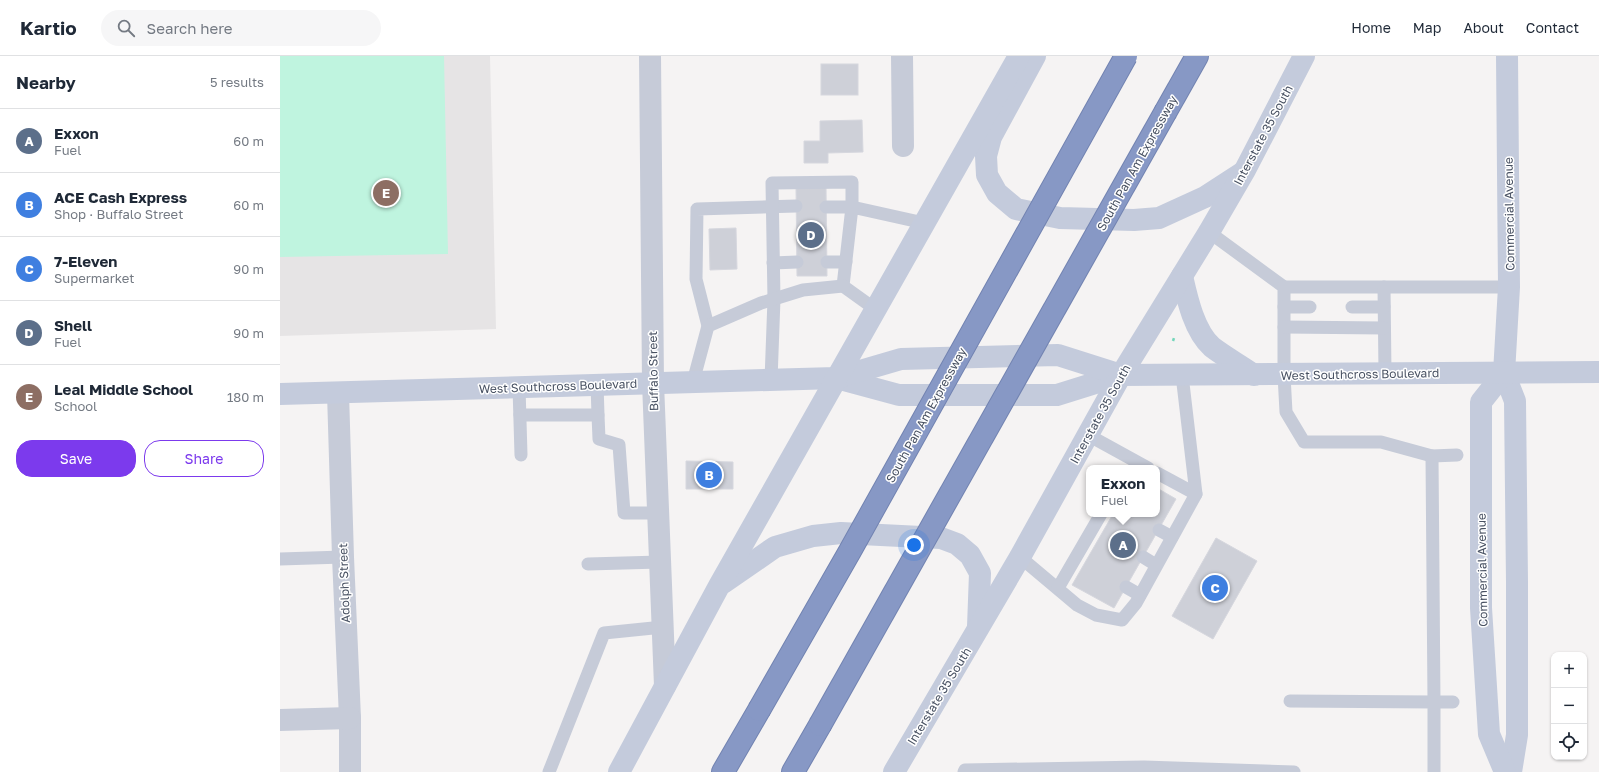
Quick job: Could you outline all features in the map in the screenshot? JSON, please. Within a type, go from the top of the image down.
[{"type":"highway","name":"South Pan Am Expressway","points":[[723,772],[850,551],[1126,56]]},
{"type":"highway","name":"South Pan Am Expressway","points":[[793,772],[1197,56]]},
{"type":"main road","points":[[618,772],[719,586],[1019,56]]},
{"type":"main road","points":[[1035,56],[991,137],[986,156],[987,175],[997,192],[1016,209],[1060,218],[1134,220],[1159,218],[1205,197],[1245,170]]},
{"type":"main road","name":"Interstate 35 South","points":[[894,772],[1020,558],[1121,375],[1209,232],[1245,170],[1304,56]]},
{"type":"main road","name":"Commercial Avenue","points":[[1507,56],[1509,287],[1504,373],[1515,401],[1517,582],[1517,735],[1511,772]]},
{"type":"main road","points":[[1182,276],[1187,300],[1198,328],[1202,334],[1211,346],[1254,375]]},
{"type":"main road","name":"West Southcross Boulevard","points":[[280,394],[836,378],[901,359],[1058,355],[1121,375]]},
{"type":"main road","name":"West Southcross Boulevard","points":[[836,378],[899,395],[1057,394],[1121,375],[1599,372]]},
{"type":"main road","name":"Commercial Avenue","points":[[1504,373],[1481,402],[1481,608],[1489,734],[1505,772]]},
{"type":"main road","points":[[719,586],[775,547],[813,536],[841,533],[941,538],[957,544],[970,555],[980,573],[978,630]]},
{"type":"street","name":"Buffalo Street","points":[[650,56],[653,383],[665,686]]},
{"type":"street","points":[[902,56],[903,146]]},
{"type":"street","name":"Adolph Street","points":[[338,393],[342,558],[350,718],[350,772]]},
{"type":"street","points":[[280,720],[350,718]]},
{"type":"lane","points":[[771,380],[774,299],[772,183],[852,182],[852,207],[844,286]]},
{"type":"lane","points":[[693,382],[708,326],[696,279],[697,209],[796,206]]},
{"type":"lane","points":[[826,207],[852,207],[924,223]]},
{"type":"lane","points":[[1209,232],[1284,287],[1509,287]]},
{"type":"lane","points":[[773,263],[797,262]]},
{"type":"lane","points":[[827,262],[846,262]]},
{"type":"lane","points":[[708,326],[774,299],[803,290],[844,286],[875,309]]},
{"type":"lane","points":[[1284,287],[1284,375],[1286,412],[1304,442],[1381,442],[1432,456],[1457,455]]},
{"type":"lane","points":[[1384,287],[1385,374]]},
{"type":"lane","points":[[1352,306],[1384,306]]},
{"type":"lane","points":[[1284,307],[1310,307]]},
{"type":"lane","points":[[1284,327],[1384,328]]},
{"type":"lane","points":[[1020,558],[1077,605],[1096,615],[1122,620],[1136,603],[1196,494],[1182,375]]},
{"type":"lane","points":[[597,384],[598,439],[619,445],[624,514],[658,514]]},
{"type":"lane","points":[[519,387],[521,455]]},
{"type":"lane","points":[[520,415],[598,415]]},
{"type":"lane","points":[[1088,435],[1130,464]]},
{"type":"lane","points":[[1432,456],[1434,772]]},
{"type":"lane","points":[[1160,475],[1196,494]]},
{"type":"lane","points":[[1058,588],[1081,559],[1098,530],[1100,517]]},
{"type":"lane","points":[[1159,530],[1172,537]]},
{"type":"lane","points":[[1143,557],[1156,566]]},
{"type":"lane","points":[[280,559],[342,558]]},
{"type":"lane","points":[[588,564],[660,562]]},
{"type":"lane","points":[[1126,586],[1140,595]]},
{"type":"lane","points":[[549,772],[604,633],[663,628]]},
{"type":"lane","points":[[1290,701],[1453,702]]},
{"type":"lane","points":[[964,772],[965,770],[1144,769],[1294,772]]},
{"type":"shaded area","points":[[280,56],[490,56],[496,329],[280,336]]},
{"type":"green space","points":[[280,56],[444,56],[448,254],[280,257]]},
{"type":"building","points":[[821,64],[858,64],[858,95],[821,95]]},
{"type":"building","points":[[862,120],[863,152],[828,153],[828,163],[804,163],[804,141],[820,141],[820,121]]},
{"type":"building","points":[[826,186],[827,276],[797,276],[796,187]]},
{"type":"building","points":[[736,228],[737,269],[710,270],[709,229]]},
{"type":"building","points":[[686,461],[733,462],[733,489],[686,489]]},
{"type":"building","points":[[1160,490],[1176,499],[1114,608],[1072,585],[1111,517],[1160,517]]},
{"type":"building","points":[[1216,538],[1257,561],[1213,639],[1172,616]]},
{"type":"place","name":"Leal Middle School","points":[[386,193]]},
{"type":"place","name":"Shell","points":[[811,235]]},
{"type":"place","name":"ACE Cash Express","points":[[709,475]]},
{"type":"place","name":"Exxon","points":[[1123,545]]},
{"type":"place","name":"7-Eleven","points":[[1215,588]]}]
